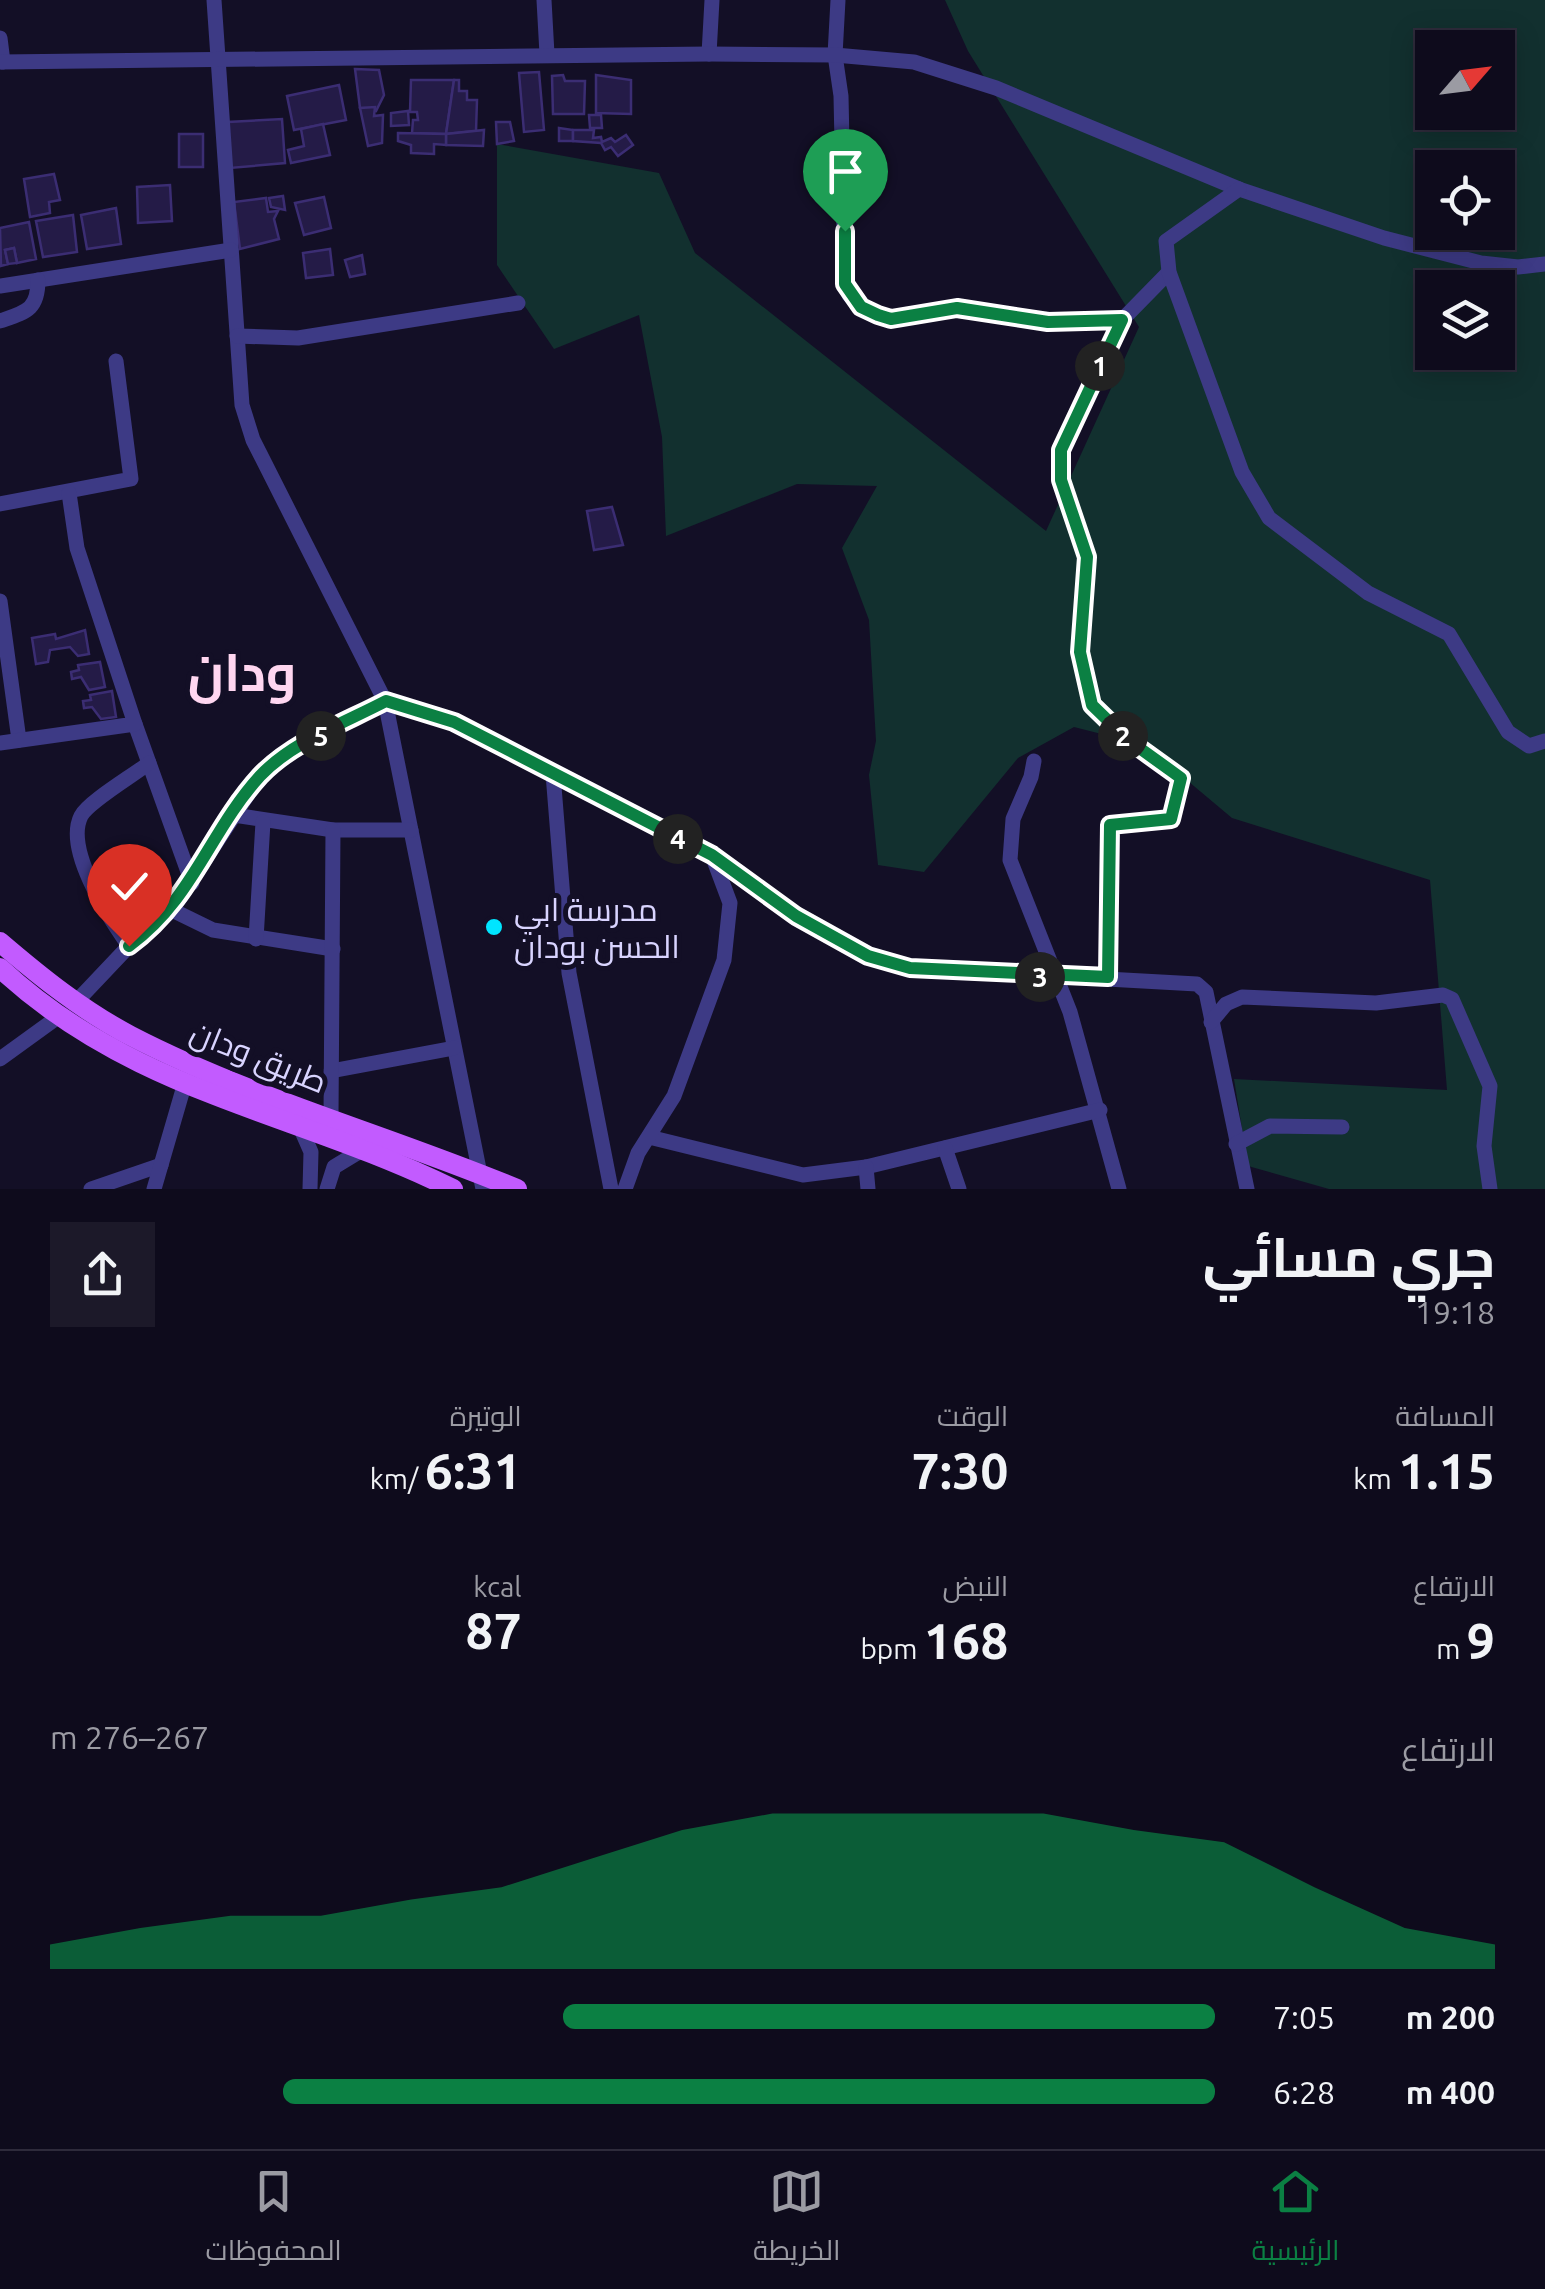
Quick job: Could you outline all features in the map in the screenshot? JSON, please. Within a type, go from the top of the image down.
[{"type":"main road","name":"طريق ودان","points":[[0,942],[76,1002],[130,1035],[196,1066],[331,1117],[482,1182],[516,1189]]},
{"type":"main road","name":"طريق ودان","points":[[0,968],[58,1017],[120,1056],[184,1086],[362,1150],[453,1189]]},
{"type":"street","points":[[214,0],[242,405],[253,440],[386,701],[482,1182]]},
{"type":"street","points":[[544,0],[547,54]]},
{"type":"street","points":[[709,54],[712,0]]},
{"type":"street","points":[[838,0],[835,55],[844,148],[845,284],[861,307],[891,319],[957,308],[1048,322],[1122,320]]},
{"type":"street","points":[[0,38],[1,62],[547,54],[835,55],[914,62],[946,71],[1239,189],[1384,238],[1481,263],[1541,269]]},
{"type":"street","points":[[1239,189],[1166,241],[1169,272],[1236,456],[1269,518],[1368,593],[1449,634],[1508,732],[1530,746],[1545,741]]},
{"type":"street","points":[[0,286],[231,250]]},
{"type":"street","points":[[1108,977],[1110,825],[1171,819],[1181,778],[1127,739],[1092,705],[1080,652],[1087,557],[1061,480],[1061,450],[1122,320],[1169,272]]},
{"type":"street","points":[[0,321],[31,310],[37,303],[38,280]]},
{"type":"street","points":[[237,336],[298,338],[518,303]]},
{"type":"street","points":[[0,504],[131,479],[116,361]]},
{"type":"street","points":[[69,493],[77,548],[192,883]]},
{"type":"street","points":[[0,601],[19,740]]},
{"type":"street","points":[[76,1002],[129,946],[172,910],[258,779],[280,758],[386,701],[454,722],[712,855],[796,916],[868,956],[910,968],[1197,984],[1206,992],[1247,1189]]},
{"type":"street","points":[[0,743],[135,724]]},
{"type":"street","points":[[1034,760],[1008,840],[1017,886],[1057,978],[1100,1110],[1119,1189]]},
{"type":"street","points":[[129,946],[100,903],[77,831],[82,813],[149,763]]},
{"type":"street","points":[[553,774],[569,973],[611,1189]]},
{"type":"street","points":[[234,815],[333,830],[411,830]]},
{"type":"street","points":[[256,939],[262,822]]},
{"type":"street","points":[[331,1117],[333,830]]},
{"type":"street","points":[[625,1189],[674,1096],[724,960],[730,903],[712,855]]},
{"type":"street","points":[[172,910],[194,923],[256,939],[333,949]]},
{"type":"street","points":[[1211,1022],[1226,1004],[1242,997],[1327,1002],[1443,995],[1452,998],[1490,1086],[1484,1146],[1490,1189]]},
{"type":"street","points":[[0,1059],[58,1017]]},
{"type":"street","points":[[330,1070],[454,1048]]},
{"type":"street","points":[[154,1189],[184,1086]]},
{"type":"street","points":[[650,1137],[803,1176],[866,1167],[1100,1110]]},
{"type":"street","points":[[1236,1144],[1270,1126],[1342,1127]]},
{"type":"street","points":[[300,1127],[311,1152],[310,1189]]},
{"type":"street","points":[[945,1148],[958,1189]]},
{"type":"street","points":[[328,1189],[334,1167],[362,1150]]},
{"type":"street","points":[[91,1189],[161,1165]]},
{"type":"street","points":[[866,1167],[868,1189]]},
{"type":"green space","points":[[945,0],[1545,0],[1545,1189],[1329,1189],[1248,1166],[1234,1079],[1447,1090],[1430,880],[1232,818],[1145,745],[1074,727],[1018,758],[924,872],[878,865],[869,775],[876,741],[869,620],[842,548],[877,486],[797,484],[666,536],[662,437],[639,315],[554,349],[497,265],[497,144],[659,173],[695,253],[1046,531],[1139,327],[968,51]]},
{"type":"building","points":[[355,69],[379,70],[384,95],[376,111],[360,108]]},
{"type":"building","points":[[539,72],[544,130],[524,132],[519,73]]},
{"type":"building","points":[[563,75],[565,81],[585,81],[584,114],[553,114],[552,76]]},
{"type":"building","points":[[596,75],[631,80],[631,114],[596,113]]},
{"type":"building","points":[[411,80],[454,80],[446,134],[412,133],[413,120],[418,120],[417,112],[410,112]]},
{"type":"building","points":[[454,80],[459,80],[459,91],[467,91],[467,100],[477,100],[476,131],[446,134]]},
{"type":"building","points":[[339,85],[346,120],[294,130],[287,96]]},
{"type":"building","points":[[375,107],[374,116],[383,115],[382,143],[368,146],[360,108]]},
{"type":"building","points":[[408,111],[409,125],[391,126],[391,113]]},
{"type":"building","points":[[589,115],[601,115],[602,128],[590,128]]},
{"type":"building","points":[[282,119],[285,163],[230,168],[228,122]]},
{"type":"building","points":[[496,122],[510,122],[514,141],[497,144]]},
{"type":"building","points":[[323,124],[330,155],[291,163],[288,150],[304,146],[301,129]]},
{"type":"building","points":[[559,128],[573,130],[573,141],[559,141]]},
{"type":"building","points":[[484,130],[483,146],[446,145],[446,134]]},
{"type":"building","points":[[573,130],[594,130],[593,138],[601,137],[602,142],[611,138],[615,142],[626,135],[633,145],[618,156],[611,147],[605,150],[601,143],[573,141]]},
{"type":"building","points":[[398,133],[446,134],[446,145],[434,144],[434,154],[411,153],[411,145],[398,141]]},
{"type":"building","points":[[179,134],[203,134],[203,167],[179,167]]},
{"type":"building","points":[[54,174],[60,200],[49,202],[50,213],[30,217],[24,179]]},
{"type":"building","points":[[170,185],[172,221],[138,223],[137,187]]},
{"type":"building","points":[[283,196],[285,210],[271,207],[269,198]]},
{"type":"building","points":[[324,197],[331,228],[304,235],[295,203]]},
{"type":"building","points":[[266,198],[268,212],[278,211],[274,219],[279,239],[240,249],[234,202]]},
{"type":"building","points":[[116,208],[121,244],[87,249],[81,215]]},
{"type":"building","points":[[73,215],[77,252],[43,257],[36,221]]},
{"type":"building","points":[[29,222],[36,259],[17,263],[14,248],[5,250],[8,264],[1,266],[0,228]]},
{"type":"building","points":[[14,248],[17,263],[8,264],[5,250]]},
{"type":"building","points":[[330,249],[333,275],[306,278],[303,253]]},
{"type":"building","points":[[362,255],[365,274],[350,277],[345,260]]},
{"type":"building","points":[[612,507],[623,545],[594,550],[587,511]]},
{"type":"building","points":[[85,630],[89,654],[78,656],[70,647],[50,650],[48,662],[36,664],[32,638],[55,634],[56,639]]},
{"type":"building","points":[[100,662],[105,687],[89,690],[81,677],[72,679],[71,672],[79,670],[78,665]]},
{"type":"building","points":[[112,691],[116,717],[101,719],[92,707],[84,708],[83,701],[91,700],[90,695]]},
{"type":"place","name":"مدرسة ابي الحسن بودان","points":[[494,927]]},
{"type":"district","name":"ودان","points":[[242,672]]},
{"type":"route","points":[[129,946],[172,910],[258,779],[280,758],[386,701],[454,722],[712,855],[742,872],[796,916],[868,956],[910,968],[976,974],[1108,977],[1110,825],[1162,823],[1171,819],[1181,778],[1127,739],[1092,705],[1080,652],[1087,557],[1061,480],[1061,450],[1122,320],[1048,322],[957,308],[891,319],[878,315],[861,307],[845,284],[845,231]]}]
